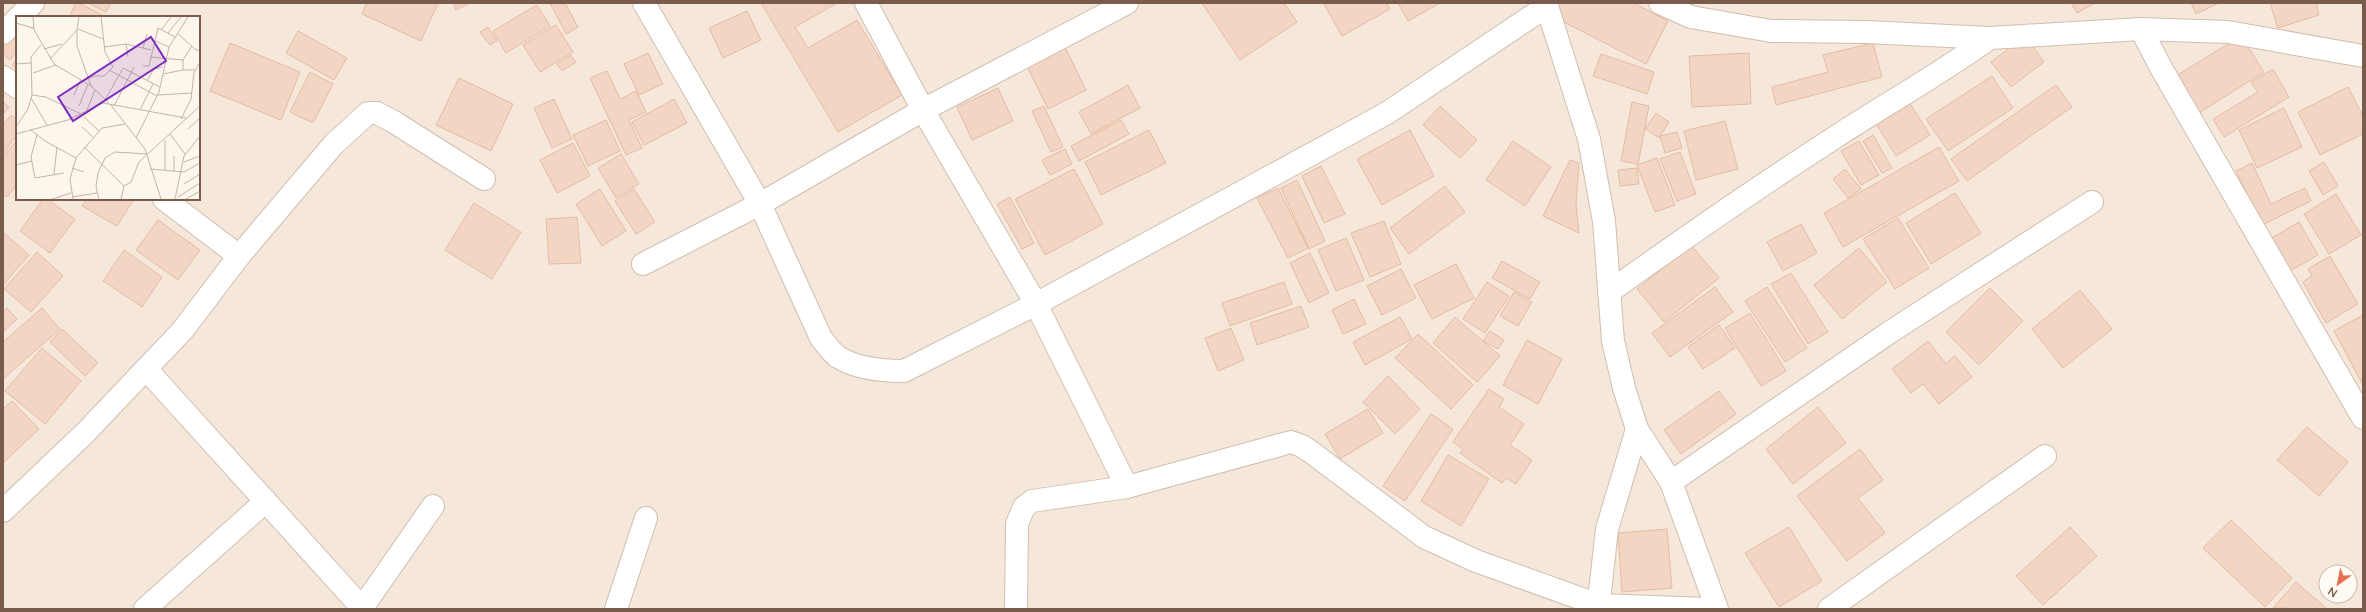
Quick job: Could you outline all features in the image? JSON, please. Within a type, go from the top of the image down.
[{"type":"street","points":[[20,16],[33,3]]},
{"type":"street","points":[[644,3],[760,204],[821,338],[837,356],[855,365],[883,370],[904,371],[1036,304],[1387,113],[1546,5],[1589,139],[1604,221],[1614,341],[1637,429],[1670,482],[1718,609]]},
{"type":"street","points":[[866,3],[923,110],[1036,304],[1127,487]]},
{"type":"street","points":[[643,264],[760,204],[923,110],[1100,19],[1127,3]]},
{"type":"street","points":[[1660,3],[1691,17],[1771,31],[1866,32],[1990,38],[2141,29],[2228,32],[2320,47],[2363,56]]},
{"type":"street","points":[[3,33],[16,20]]},
{"type":"street","points":[[2141,29],[2160,66],[2363,418]]},
{"type":"street","points":[[1609,292],[1743,197],[1845,131],[1948,68],[1990,38]]},
{"type":"street","points":[[3,77],[16,86]]},
{"type":"street","points":[[3,511],[85,433],[147,370],[182,331],[239,256],[334,144],[368,113],[377,113],[394,122],[484,179]]},
{"type":"street","points":[[165,200],[239,256]]},
{"type":"street","points":[[1670,482],[1890,332],[2092,202]]},
{"type":"street","points":[[147,370],[363,609],[433,506]]},
{"type":"street","points":[[1599,607],[1607,529],[1637,429]]},
{"type":"street","points":[[1016,609],[1017,524],[1024,507],[1032,501],[1127,487],[1291,442],[1302,446],[1314,454],[1424,537],[1476,561],[1599,607],[1707,609]]},
{"type":"street","points":[[1829,609],[2045,456]]},
{"type":"street","points":[[146,609],[266,501]]},
{"type":"street","points":[[616,609],[646,518]]},
{"type":"shaded area","points":[[3,3],[2363,3],[2363,609],[3,609]]},
{"type":"building","points":[[76,3],[79,3],[104,16],[70,16]]},
{"type":"building","points":[[88,3],[111,3],[106,12]]},
{"type":"building","points":[[367,3],[438,3],[421,41],[362,14]]},
{"type":"building","points":[[453,3],[470,3],[456,10]]},
{"type":"building","points":[[550,3],[565,3],[578,27],[566,34]]},
{"type":"building","points":[[761,3],[837,3],[795,27],[808,48],[857,20],[902,95],[838,132]]},
{"type":"building","points":[[1202,3],[1284,3],[1297,22],[1240,60]]},
{"type":"building","points":[[1386,3],[1390,9],[1342,36],[1324,4]]},
{"type":"building","points":[[1398,3],[1440,3],[1408,21]]},
{"type":"building","points":[[1557,3],[1634,3],[1668,21],[1646,64],[1550,15]]},
{"type":"building","points":[[2071,3],[2095,3],[2077,13]]},
{"type":"building","points":[[2191,3],[2219,3],[2196,14]]},
{"type":"building","points":[[2270,3],[2316,3],[2319,15],[2278,28]]},
{"type":"building","points":[[537,5],[550,26],[506,53],[493,31]]},
{"type":"building","points":[[747,11],[761,40],[723,58],[709,28]]},
{"type":"building","points":[[556,25],[573,52],[540,72],[523,45]]},
{"type":"building","points":[[488,27],[497,41],[490,45],[480,32]]},
{"type":"building","points":[[16,31],[16,53],[10,60],[3,54],[3,46]]},
{"type":"building","points":[[298,31],[347,58],[334,80],[286,53]]},
{"type":"building","points":[[2025,36],[2044,62],[2011,87],[1991,62]]},
{"type":"building","points":[[2241,36],[2264,72],[2194,116],[2171,79]]},
{"type":"building","points":[[230,43],[300,72],[281,120],[210,91]]},
{"type":"building","points":[[1063,43],[1086,90],[1048,109],[1025,62]]},
{"type":"building","points":[[1873,43],[1882,77],[1776,105],[1772,87],[1828,72],[1823,55]]},
{"type":"building","points":[[648,53],[663,84],[639,95],[624,64]]},
{"type":"building","points":[[1749,53],[1751,104],[1692,107],[1689,56]]},
{"type":"building","points":[[1601,54],[1654,72],[1647,94],[1593,76]]},
{"type":"building","points":[[571,55],[576,62],[562,71],[557,64]]},
{"type":"building","points":[[16,60],[16,68],[12,65]]},
{"type":"building","points":[[2273,69],[2289,97],[2224,137],[2213,119],[2258,92],[2251,82]]},
{"type":"building","points":[[607,71],[620,99],[636,91],[646,112],[629,120],[642,148],[626,155],[590,78]]},
{"type":"building","points":[[310,72],[333,84],[313,123],[290,112]]},
{"type":"building","points":[[1992,76],[2013,108],[1948,151],[1926,119]]},
{"type":"building","points":[[459,78],[513,104],[491,151],[436,125]]},
{"type":"building","points":[[1128,85],[1140,108],[1091,134],[1079,112]]},
{"type":"building","points":[[2056,85],[2072,107],[1967,181],[1951,159]]},
{"type":"building","points":[[2348,87],[2363,116],[2363,134],[2320,155],[2298,112]]},
{"type":"building","points":[[998,88],[1013,121],[972,140],[957,107]]},
{"type":"building","points":[[1905,96],[1930,135],[1896,156],[1872,117]]},
{"type":"building","points":[[554,99],[572,139],[552,148],[534,108]]},
{"type":"building","points":[[674,99],[687,123],[644,145],[632,122]]},
{"type":"building","points":[[3,102],[9,107],[3,114]]},
{"type":"building","points":[[1632,102],[1649,106],[1638,164],[1621,161]]},
{"type":"building","points":[[1044,106],[1063,147],[1051,152],[1032,111]]},
{"type":"building","points":[[1440,106],[1477,140],[1460,158],[1423,125]]},
{"type":"building","points":[[2284,108],[2302,147],[2257,168],[2239,130]]},
{"type":"building","points":[[1656,113],[1669,122],[1659,138],[1645,129]]},
{"type":"building","points":[[11,115],[16,118],[16,136],[3,154],[3,125]]},
{"type":"building","points":[[606,120],[620,151],[588,166],[573,135]]},
{"type":"building","points":[[1121,120],[1129,134],[1079,161],[1071,146]]},
{"type":"building","points":[[1725,121],[1738,169],[1696,180],[1684,131]]},
{"type":"building","points":[[1149,130],[1166,163],[1101,195],[1085,162]]},
{"type":"building","points":[[1410,130],[1434,176],[1382,205],[1357,159]]},
{"type":"building","points":[[1677,132],[1682,148],[1665,153],[1660,136]]},
{"type":"building","points":[[1873,135],[1892,168],[1882,173],[1863,141]]},
{"type":"building","points":[[16,141],[16,186],[7,197],[3,194],[3,157]]},
{"type":"building","points":[[1513,141],[1551,167],[1525,206],[1486,180]]},
{"type":"building","points":[[1859,141],[1879,175],[1861,185],[1841,151]]},
{"type":"building","points":[[573,143],[590,176],[557,193],[540,160]]},
{"type":"building","points":[[1939,147],[1959,181],[1843,247],[1824,213]]},
{"type":"building","points":[[1065,149],[1072,164],[1050,175],[1042,160]]},
{"type":"building","points":[[1680,152],[1696,194],[1677,201],[1660,159]]},
{"type":"building","points":[[621,154],[639,184],[616,198],[598,168]]},
{"type":"building","points":[[1657,158],[1675,205],[1655,212],[1637,165]]},
{"type":"building","points":[[1570,160],[1579,163],[1576,204],[1579,233],[1543,216]]},
{"type":"building","points":[[2324,162],[2338,186],[2323,195],[2309,171]]},
{"type":"building","points":[[2252,163],[2271,204],[2305,188],[2311,201],[2262,225],[2236,171]]},
{"type":"building","points":[[1321,166],[1345,214],[1324,223],[1302,176]]},
{"type":"building","points":[[1637,168],[1639,184],[1620,186],[1618,170]]},
{"type":"building","points":[[1074,169],[1103,224],[1045,255],[1015,199]]},
{"type":"building","points":[[1845,169],[1861,189],[1848,198],[1833,179]]},
{"type":"building","points":[[1297,180],[1325,241],[1309,249],[1281,188]]},
{"type":"building","points":[[1445,186],[1465,212],[1409,254],[1390,228]]},
{"type":"building","points":[[1278,188],[1308,248],[1288,258],[1257,198]]},
{"type":"building","points":[[600,189],[626,231],[602,246],[576,204]]},
{"type":"building","points":[[634,189],[655,222],[636,234],[615,201]]},
{"type":"building","points":[[1955,193],[1981,233],[1931,264],[1906,223]]},
{"type":"building","points":[[2336,194],[2361,235],[2329,254],[2304,214]]},
{"type":"building","points":[[1010,197],[1034,243],[1022,249],[997,204]]},
{"type":"building","points":[[42,200],[48,200],[75,219],[50,253],[20,231]]},
{"type":"building","points":[[85,200],[133,200],[117,226],[82,206]]},
{"type":"building","points":[[474,203],[521,232],[492,279],[445,250]]},
{"type":"building","points":[[577,217],[581,263],[549,264],[546,219]]},
{"type":"building","points":[[1898,218],[1929,268],[1895,289],[1863,239]]},
{"type":"building","points":[[158,220],[200,250],[178,280],[136,250]]},
{"type":"building","points":[[1384,221],[1401,264],[1370,277],[1351,233]]},
{"type":"building","points":[[2299,222],[2318,255],[2290,271],[2270,239]]},
{"type":"building","points":[[1801,224],[1817,253],[1783,271],[1767,242]]},
{"type":"building","points":[[3,232],[29,255],[3,285]]},
{"type":"building","points":[[1346,238],[1364,280],[1336,291],[1318,250]]},
{"type":"building","points":[[1691,245],[1719,278],[1664,322],[1637,289]]},
{"type":"building","points":[[1859,248],[1887,282],[1842,319],[1814,285]]},
{"type":"building","points":[[124,250],[162,277],[142,307],[103,281]]},
{"type":"building","points":[[37,252],[63,276],[31,312],[4,289]]},
{"type":"building","points":[[1310,253],[1329,293],[1309,303],[1290,263]]},
{"type":"building","points":[[2330,256],[2358,304],[2326,323],[2303,282],[2312,276],[2308,269]]},
{"type":"building","points":[[1502,261],[1540,282],[1530,299],[1492,278]]},
{"type":"building","points":[[1456,264],[1474,298],[1432,319],[1414,285]]},
{"type":"building","points":[[1401,269],[1416,298],[1382,315],[1367,286]]},
{"type":"building","points":[[1791,273],[1828,332],[1808,344],[1771,284]]},
{"type":"building","points":[[1284,282],[1292,304],[1230,326],[1222,303]]},
{"type":"building","points":[[1487,282],[1509,296],[1485,333],[1463,319]]},
{"type":"building","points":[[1715,287],[1733,312],[1670,357],[1652,333]]},
{"type":"building","points":[[1767,287],[1807,348],[1785,362],[1745,301]]},
{"type":"building","points":[[1990,288],[2023,321],[1979,365],[1946,332]]},
{"type":"building","points":[[2080,290],[2112,329],[2063,368],[2032,329]]},
{"type":"building","points":[[1514,292],[1532,302],[1518,326],[1500,316]]},
{"type":"building","points":[[1354,299],[1366,324],[1343,334],[1332,310]]},
{"type":"building","points":[[1301,306],[1309,327],[1257,345],[1250,323]]},
{"type":"building","points":[[7,308],[17,319],[3,332],[3,312]]},
{"type":"building","points":[[42,308],[60,329],[3,379],[3,342]]},
{"type":"building","points":[[1750,313],[1786,371],[1761,386],[1725,328]]},
{"type":"building","points":[[2363,315],[2363,385],[2334,331]]},
{"type":"building","points":[[1400,317],[1412,339],[1365,365],[1353,342]]},
{"type":"building","points":[[1455,317],[1500,356],[1477,382],[1433,343]]},
{"type":"building","points":[[1719,325],[1735,348],[1703,369],[1688,347]]},
{"type":"building","points":[[1231,328],[1244,360],[1218,371],[1205,338]]},
{"type":"building","points":[[62,329],[98,363],[85,376],[50,342]]},
{"type":"building","points":[[1490,331],[1504,340],[1498,349],[1483,341]]},
{"type":"building","points":[[1418,334],[1473,385],[1451,409],[1395,358]]},
{"type":"building","points":[[1527,340],[1562,359],[1538,404],[1503,385]]},
{"type":"building","points":[[1928,341],[1946,364],[1955,356],[1972,377],[1939,404],[1923,384],[1911,393],[1892,369]]},
{"type":"building","points":[[42,348],[81,381],[45,424],[5,391]]},
{"type":"building","points":[[1388,376],[1420,409],[1395,434],[1363,402]]},
{"type":"building","points":[[1489,389],[1504,399],[1499,407],[1524,424],[1510,445],[1532,460],[1516,484],[1506,478],[1502,483],[1460,453],[1463,449],[1453,442]]},
{"type":"building","points":[[1719,391],[1736,414],[1681,454],[1664,430]]},
{"type":"building","points":[[12,401],[39,429],[3,463],[3,409]]},
{"type":"building","points":[[1818,407],[1846,443],[1793,484],[1766,449]]},
{"type":"building","points":[[1368,409],[1383,433],[1340,459],[1325,434]]},
{"type":"building","points":[[1431,414],[1453,429],[1405,501],[1383,486]]},
{"type":"building","points":[[2307,427],[2348,462],[2319,496],[2277,460]]},
{"type":"building","points":[[1860,449],[1883,480],[1858,498],[1885,533],[1847,561],[1797,496]]},
{"type":"building","points":[[1448,455],[1489,479],[1461,526],[1421,501]]},
{"type":"building","points":[[2231,520],[2292,578],[2265,607],[2203,548]]},
{"type":"building","points":[[1789,527],[1822,581],[1779,607],[1745,553]]},
{"type":"building","points":[[2070,527],[2097,556],[2043,605],[2016,576]]},
{"type":"building","points":[[1667,529],[1672,588],[1622,592],[1618,533]]},
{"type":"building","points":[[2296,582],[2318,601],[2318,604],[2321,604],[2326,608],[2325,609],[2273,608]]}]
